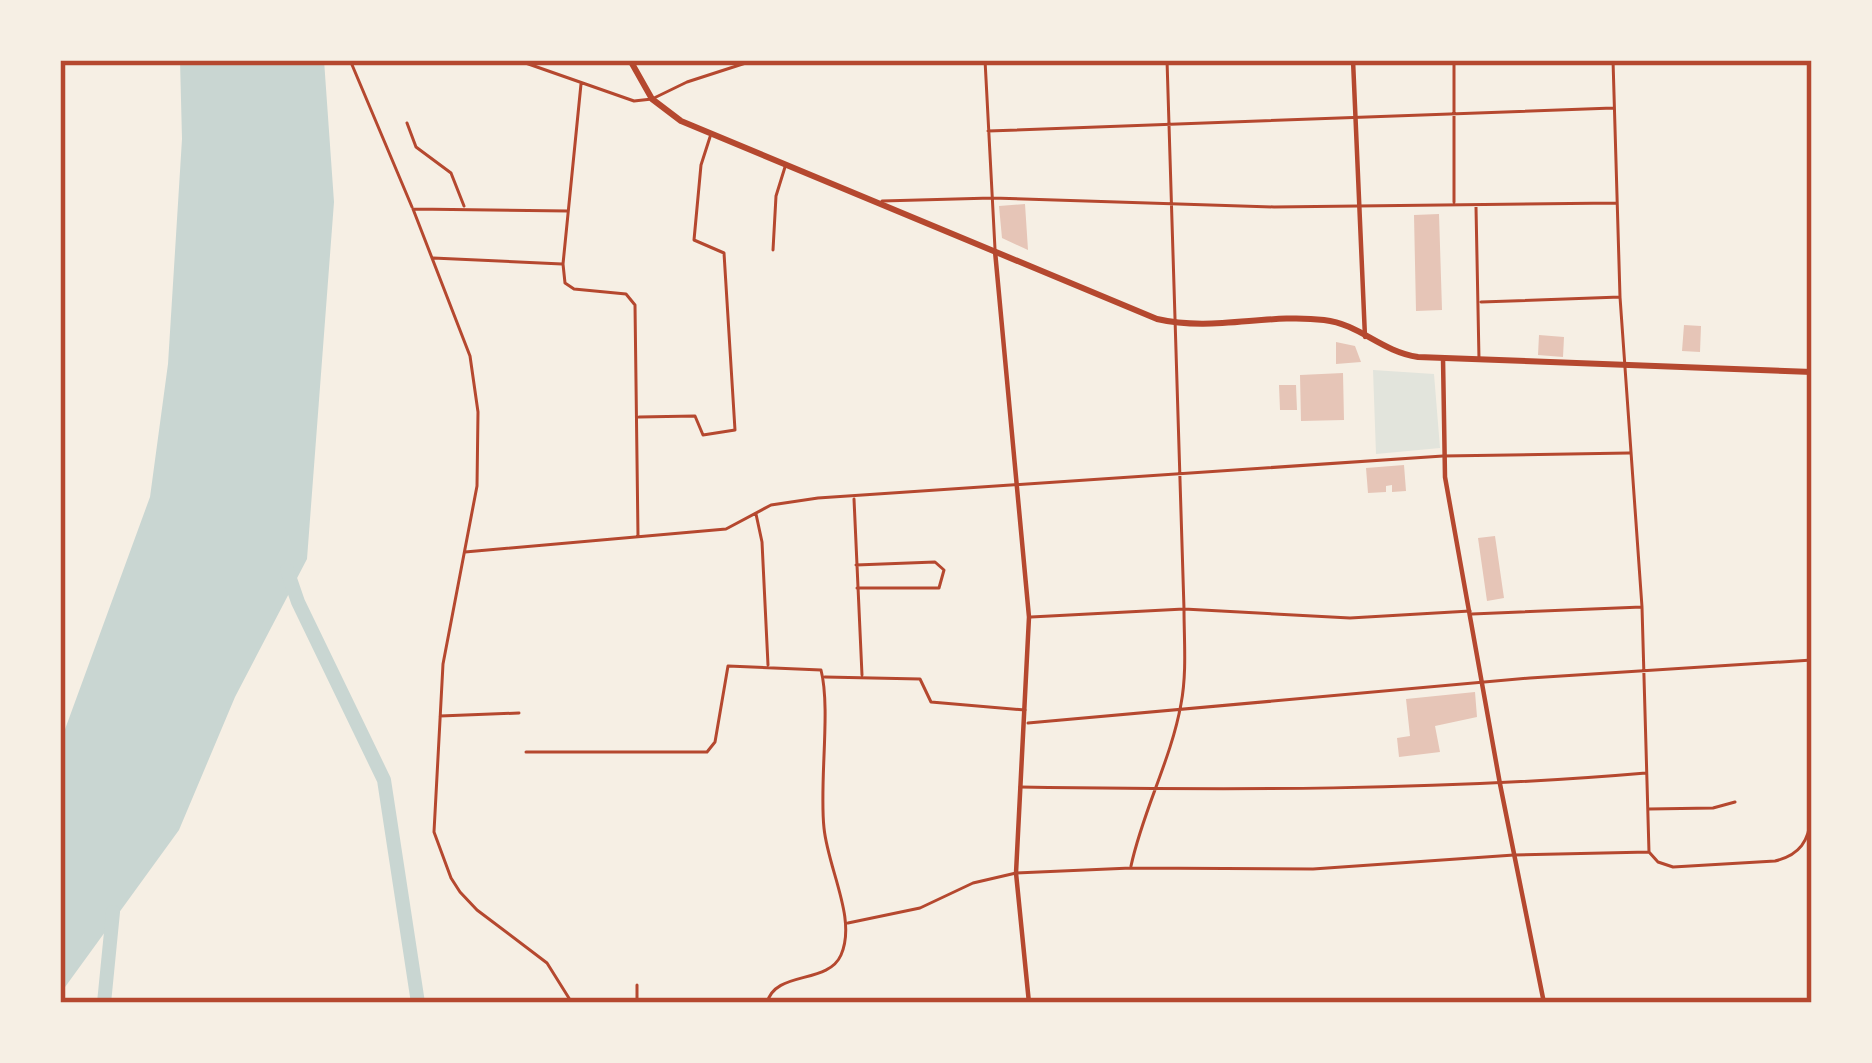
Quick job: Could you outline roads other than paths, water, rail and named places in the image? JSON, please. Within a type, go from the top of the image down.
[{"type":"highway","points":[[630,60],[652,99],[667,113],[710,136],[1175,323],[1325,320],[1348,325],[1397,354],[1812,372]]},
{"type":"main road","points":[[1353,60],[1365,337]]},
{"type":"main road","points":[[995,251],[1029,616],[1016,873],[1029,1003]]},
{"type":"main road","points":[[1443,358],[1444,456],[1500,784],[1544,1003]]},
{"type":"street","points":[[350,60],[433,258],[470,356],[477,389],[477,486],[442,664],[432,817],[451,878],[477,910],[547,964],[572,1003]]},
{"type":"street","points":[[518,60],[634,101],[652,99],[686,82],[755,60]]},
{"type":"street","points":[[986,60],[995,251]]},
{"type":"street","points":[[1131,868],[1181,707],[1184,609],[1168,60]]},
{"type":"street","points":[[1454,60],[1454,205]]},
{"type":"street","points":[[1613,60],[1620,297],[1642,607],[1649,852],[1658,862],[1673,867],[1775,861],[1804,844],[1811,816]]},
{"type":"street","points":[[581,84],[563,265],[571,288],[626,294],[634,301],[638,538]]},
{"type":"street","points":[[988,131],[1615,108]]},
{"type":"street","points":[[407,123],[416,147],[452,173],[464,208]]},
{"type":"street","points":[[637,417],[695,416],[703,435],[735,430],[724,253],[694,240],[701,165],[710,136]]},
{"type":"street","points":[[773,250],[776,196],[786,165]]},
{"type":"street","points":[[876,201],[1618,203]]},
{"type":"street","points":[[1476,206],[1480,359]]},
{"type":"street","points":[[413,209],[568,212]]},
{"type":"street","points":[[433,258],[563,265]]},
{"type":"street","points":[[1479,303],[1620,297]]},
{"type":"street","points":[[464,552],[726,529],[780,502],[1444,456],[1630,453]]},
{"type":"street","points":[[854,496],[862,677]]},
{"type":"street","points":[[756,514],[762,542],[768,667]]},
{"type":"street","points":[[856,565],[935,562],[943,565],[944,575],[942,585],[935,589],[857,588]]},
{"type":"street","points":[[1029,616],[1184,609],[1350,618],[1642,607]]},
{"type":"street","points":[[1026,723],[1812,660]]},
{"type":"street","points":[[526,752],[707,752],[715,742],[727,667],[818,668],[823,677],[824,826],[832,878],[848,922],[839,960],[776,988],[767,1003]]},
{"type":"street","points":[[823,677],[920,679],[931,701],[1026,710]]},
{"type":"street","points":[[438,717],[519,712]]},
{"type":"street","points":[[1018,788],[1500,784],[1646,773]]},
{"type":"street","points":[[1649,809],[1713,808],[1735,802]]},
{"type":"street","points":[[848,922],[920,908],[973,883],[1016,873],[1313,868],[1649,852]]},
{"type":"street","points":[[637,985],[637,1003]]},
{"type":"waterway","points":[[287,570],[384,780],[418,1003]]},
{"type":"waterway","points":[[104,1003],[113,912]]}]
